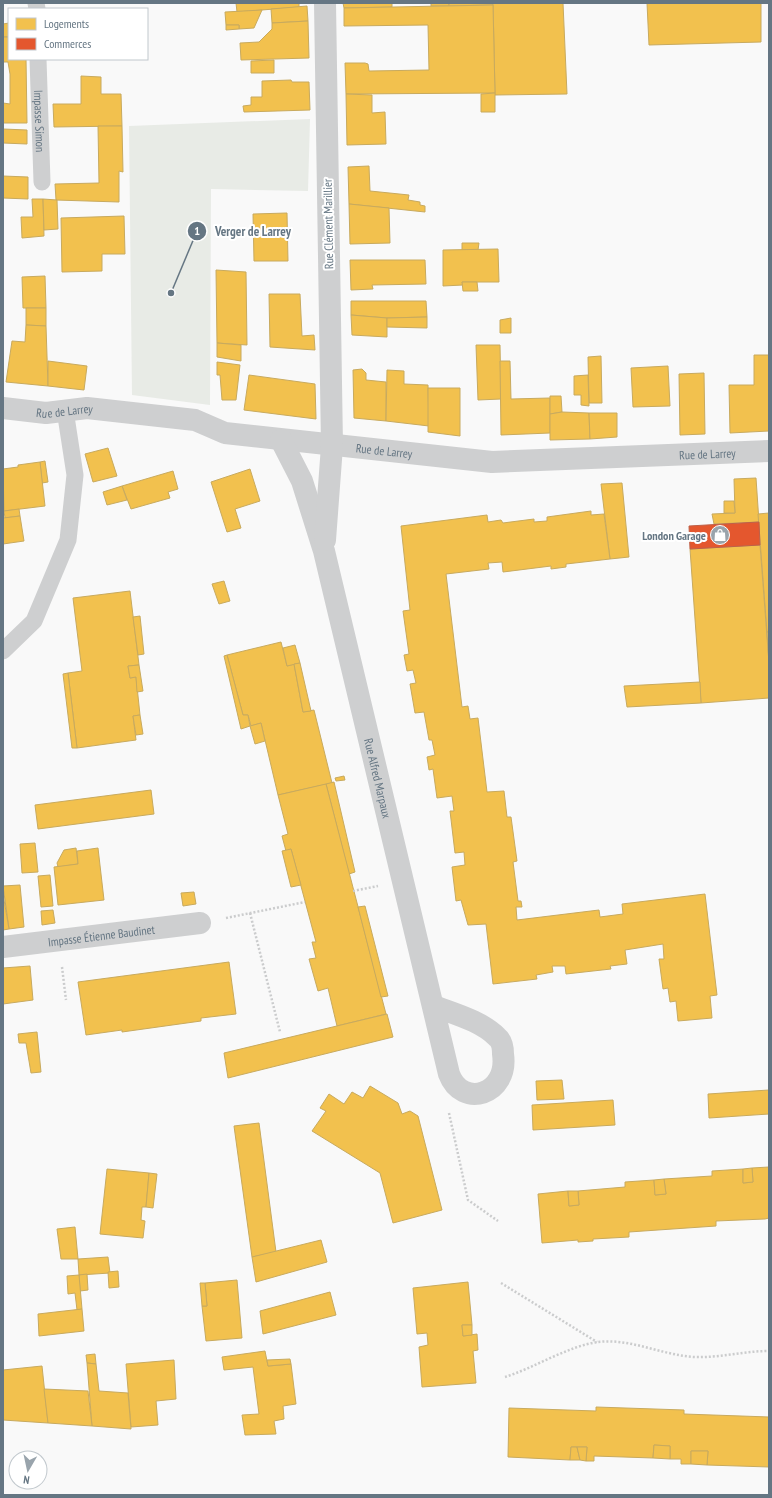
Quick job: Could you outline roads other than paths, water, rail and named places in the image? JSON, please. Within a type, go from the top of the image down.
[{"type":"street","name":"Rue Clément Marillier","points":[[325,3],[332,446]]},
{"type":"street","name":"Rue de Larrey","points":[[3,408],[46,413],[87,408],[195,420],[225,433],[332,446],[492,462],[769,451]]},
{"type":"street","name":"Rue Alfred Marpaux","points":[[281,440],[302,481],[324,551],[434,1006],[453,1083],[457,1088],[472,1093],[479,1093],[494,1087],[500,1080],[503,1073],[504,1057],[499,1038],[480,1024],[434,1006]]},
{"type":"street","name":"Rue Alfred Marpaux","points":[[324,551],[332,446]]},
{"type":"street","name":"Impasse Étienne Baudinet","points":[[3,947],[200,923]]},
{"type":"lane","name":"Impasse Simon","points":[[38,60],[42,182]]},
{"type":"lane","points":[[3,651],[34,621],[68,540],[75,475],[65,410]]},
{"type":"place","name":"Verger de Larrey","points":[[171,293]]},
{"type":"place","name":"London Garage","points":[[720,535]]}]
